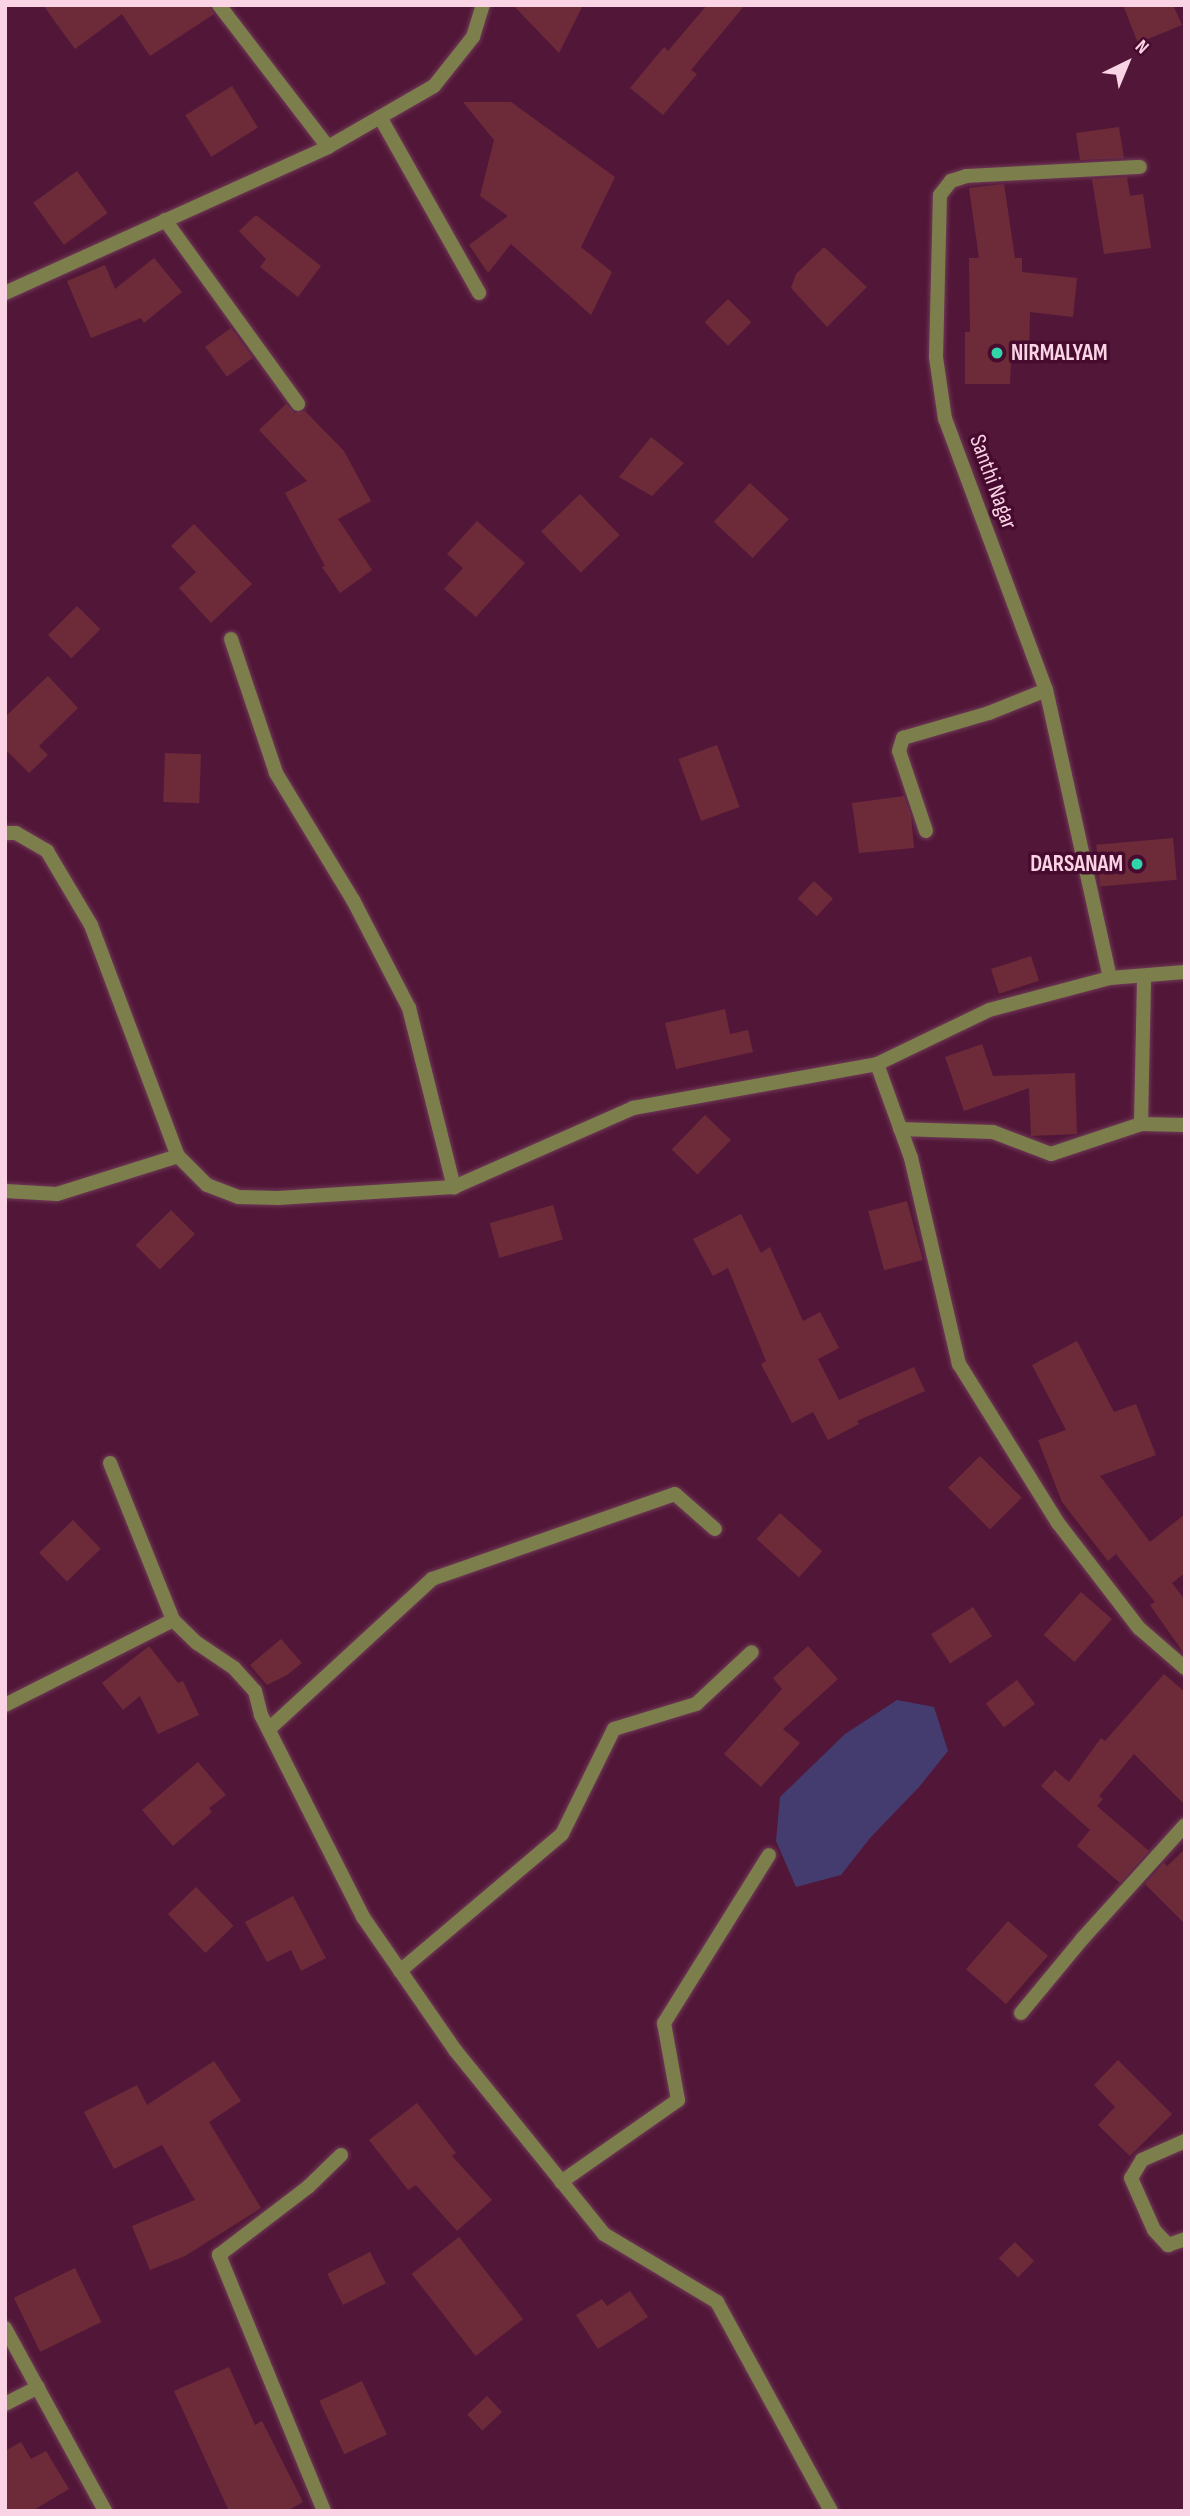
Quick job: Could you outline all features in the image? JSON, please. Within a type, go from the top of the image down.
[{"type":"street","points":[[219,5],[328,147]]},
{"type":"street","points":[[5,293],[328,147],[434,86],[473,37],[484,5]]},
{"type":"street","points":[[380,117],[478,293]]},
{"type":"street","name":"Santhi Nagar","points":[[1110,978],[1046,690],[945,419],[936,357],[940,195],[951,181],[966,176],[1140,167]]},
{"type":"street","points":[[165,220],[298,404]]},
{"type":"street","points":[[230,639],[276,773],[353,900],[409,1008],[454,1187]]},
{"type":"street","points":[[926,831],[899,751],[902,738],[989,713],[1046,690]]},
{"type":"street","points":[[5,833],[16,833],[47,851],[91,925],[178,1156],[207,1185],[238,1197],[278,1198],[454,1187],[633,1108],[877,1064],[989,1010],[1110,978],[1185,972]]},
{"type":"street","points":[[1140,1124],[1144,976]]},
{"type":"street","points":[[877,1064],[911,1158],[959,1364],[1058,1523],[1139,1628],[1185,1668]]},
{"type":"street","points":[[901,1129],[993,1132],[1051,1154],[1140,1124],[1185,1125]]},
{"type":"street","points":[[5,1191],[57,1194],[178,1156]]},
{"type":"street","points":[[110,1462],[173,1620],[197,1643],[234,1668],[255,1691],[269,1729],[353,1902],[400,1971],[455,2050],[613,2242],[671,2272],[717,2302],[831,2511]]},
{"type":"street","points":[[269,1729],[432,1579],[675,1494],[715,1529]]},
{"type":"street","points":[[5,1705],[173,1620]]},
{"type":"street","points":[[400,1971],[562,1834],[614,1730],[696,1703],[752,1652]]},
{"type":"street","points":[[1021,2013],[1083,1938],[1185,1825]]},
{"type":"street","points":[[561,2182],[678,2100],[664,2023],[769,1855]]},
{"type":"street","points":[[1185,2141],[1142,2160],[1131,2178],[1154,2230],[1168,2245],[1185,2239]]},
{"type":"street","points":[[324,2511],[219,2255],[308,2187],[341,2155]]},
{"type":"street","points":[[5,2328],[105,2511]]},
{"type":"street","points":[[5,2404],[38,2387]]},
{"type":"shaded area","points":[[897,1700],[934,1707],[948,1751],[919,1787],[870,1838],[841,1875],[796,1887],[776,1841],[780,1797],[845,1734]]},
{"type":"building","points":[[43,5],[209,5],[214,14],[150,56],[122,14],[75,49]]},
{"type":"building","points":[[513,5],[583,5],[559,53]]},
{"type":"building","points":[[707,5],[745,5],[691,70],[697,74],[663,115],[630,88],[664,47],[668,51]]},
{"type":"building","points":[[1123,5],[1173,5],[1182,25],[1138,43]]},
{"type":"building","points":[[232,86],[258,128],[211,157],[185,115]]},
{"type":"building","points":[[463,102],[511,102],[615,177],[581,247],[612,272],[591,315],[511,244],[488,273],[469,245],[508,216],[480,196],[494,140]]},
{"type":"building","points":[[1119,127],[1124,158],[1080,160],[1076,133]]},
{"type":"building","points":[[77,171],[108,213],[64,245],[33,203]]},
{"type":"building","points":[[1127,177],[1130,196],[1143,194],[1151,248],[1104,254],[1092,179]]},
{"type":"building","points":[[1004,184],[1015,258],[1022,258],[1022,272],[1077,278],[1073,317],[1030,312],[1029,361],[1011,361],[1010,384],[965,384],[965,332],[970,332],[969,258],[979,258],[969,188]]},
{"type":"building","points":[[256,215],[321,266],[298,297],[260,267],[266,259],[239,231]]},
{"type":"building","points":[[824,247],[867,287],[827,327],[791,288],[796,274]]},
{"type":"building","points":[[154,258],[182,292],[144,323],[141,318],[91,338],[67,281],[105,265],[115,289]]},
{"type":"building","points":[[728,299],[751,322],[728,346],[705,322]]},
{"type":"building","points":[[231,328],[253,358],[227,377],[205,347]]},
{"type":"building","points":[[286,404],[295,413],[305,411],[344,451],[371,501],[338,519],[372,570],[340,593],[322,567],[325,566],[285,493],[307,481],[259,430]]},
{"type":"building","points":[[651,437],[684,463],[652,496],[619,477]]},
{"type":"building","points":[[750,483],[789,519],[753,558],[714,522]]},
{"type":"building","points":[[580,494],[620,535],[581,573],[541,532]]},
{"type":"building","points":[[477,521],[525,563],[476,617],[444,589],[463,568],[447,554]]},
{"type":"building","points":[[194,524],[252,584],[211,623],[179,588],[196,572],[171,546]]},
{"type":"building","points":[[77,606],[100,629],[71,658],[48,635]]},
{"type":"building","points":[[48,676],[78,708],[39,746],[48,755],[29,773],[5,749],[5,717]]},
{"type":"building","points":[[717,745],[740,807],[701,821],[678,759]]},
{"type":"building","points":[[165,753],[201,754],[199,803],[163,802]]},
{"type":"building","points":[[904,796],[911,815],[914,848],[859,853],[852,803]]},
{"type":"building","name":"DARSANAM","points":[[1173,838],[1177,880],[1100,887],[1096,845]]},
{"type":"building","points":[[814,881],[833,899],[817,916],[798,899]]},
{"type":"building","points":[[1031,956],[1039,981],[999,994],[991,969]]},
{"type":"building","points":[[725,1009],[730,1034],[748,1030],[753,1052],[676,1069],[665,1023]]},
{"type":"building","points":[[982,1044],[993,1076],[1075,1073],[1077,1134],[1031,1136],[1029,1088],[964,1111],[945,1057]]},
{"type":"building","points":[[705,1115],[731,1140],[698,1175],[672,1150]]},
{"type":"building","points":[[907,1201],[923,1260],[884,1270],[868,1211]]},
{"type":"building","points":[[553,1205],[563,1240],[499,1258],[490,1223]]},
{"type":"building","points":[[171,1210],[195,1234],[160,1269],[136,1245]]},
{"type":"building","points":[[741,1214],[761,1253],[770,1247],[803,1321],[820,1312],[839,1348],[818,1359],[839,1400],[914,1367],[925,1391],[857,1421],[859,1424],[828,1440],[813,1412],[792,1423],[761,1364],[766,1361],[728,1268],[713,1276],[693,1239]]},
{"type":"building","points":[[1077,1341],[1114,1412],[1136,1404],[1156,1455],[1100,1476],[1150,1542],[1185,1514],[1185,1573],[1172,1583],[1185,1600],[1185,1655],[1150,1605],[1155,1602],[1116,1554],[1108,1561],[1062,1502],[1038,1440],[1066,1430],[1032,1365]]},
{"type":"building","points":[[980,1456],[1022,1498],[990,1530],[948,1488]]},
{"type":"building","points":[[780,1513],[822,1551],[799,1577],[757,1539]]},
{"type":"building","points":[[73,1520],[101,1549],[67,1581],[39,1553]]},
{"type":"building","points":[[1081,1592],[1112,1619],[1075,1662],[1044,1635]]},
{"type":"building","points":[[973,1607],[992,1636],[950,1664],[931,1634]]},
{"type":"building","points":[[281,1639],[302,1663],[287,1675],[267,1685],[250,1665]]},
{"type":"building","points":[[149,1646],[178,1683],[183,1681],[199,1715],[158,1734],[140,1696],[123,1710],[102,1683]]},
{"type":"building","points":[[808,1646],[838,1679],[783,1729],[800,1743],[761,1787],[724,1754],[782,1689],[773,1678]]},
{"type":"building","points":[[1164,1674],[1185,1692],[1185,1805],[1134,1754],[1099,1796],[1103,1799],[1097,1806],[1149,1851],[1120,1883],[1077,1846],[1090,1830],[1041,1786],[1055,1770],[1069,1782],[1101,1738],[1105,1741]]},
{"type":"building","points":[[1017,1680],[1035,1704],[1004,1727],[986,1703]]},
{"type":"building","points":[[198,1762],[226,1795],[209,1808],[212,1812],[173,1846],[142,1810]]},
{"type":"building","points":[[1185,1849],[1185,1924],[1145,1884],[1164,1863],[1167,1866]]},
{"type":"building","points":[[196,1887],[234,1926],[205,1953],[168,1914]]},
{"type":"building","points":[[293,1896],[326,1958],[301,1971],[291,1950],[267,1962],[245,1922]]},
{"type":"building","points":[[1008,1921],[1048,1956],[1006,2004],[966,1969]]},
{"type":"building","points":[[1118,2060],[1172,2114],[1130,2156],[1098,2125],[1115,2107],[1094,2085]]},
{"type":"building","points":[[214,2061],[241,2101],[209,2122],[261,2208],[185,2256],[150,2270],[132,2226],[195,2200],[162,2145],[114,2169],[84,2112],[137,2085],[147,2105]]},
{"type":"building","points":[[417,2103],[456,2153],[452,2156],[492,2200],[457,2231],[416,2185],[408,2190],[369,2140]]},
{"type":"building","points":[[459,2237],[523,2319],[476,2356],[412,2274]]},
{"type":"building","points":[[1015,2242],[1034,2261],[1018,2277],[999,2258]]},
{"type":"building","points":[[370,2252],[386,2283],[343,2305],[327,2274]]},
{"type":"building","points":[[75,2268],[101,2322],[40,2352],[14,2298]]},
{"type":"building","points":[[630,2291],[648,2317],[598,2349],[576,2315],[602,2299],[607,2306]]},
{"type":"building","points":[[229,2367],[255,2425],[262,2421],[303,2502],[287,2511],[229,2511],[174,2391]]},
{"type":"building","points":[[362,2381],[387,2434],[344,2454],[319,2401]]},
{"type":"building","points":[[487,2396],[502,2412],[482,2431],[467,2414]]},
{"type":"building","points":[[21,2442],[31,2459],[46,2451],[69,2489],[32,2511],[5,2511],[5,2451]]},
{"type":"place","name":"NIRMALYAM","points":[[997,353]]},
{"type":"place","name":"DARSANAM","points":[[1137,864]]}]
